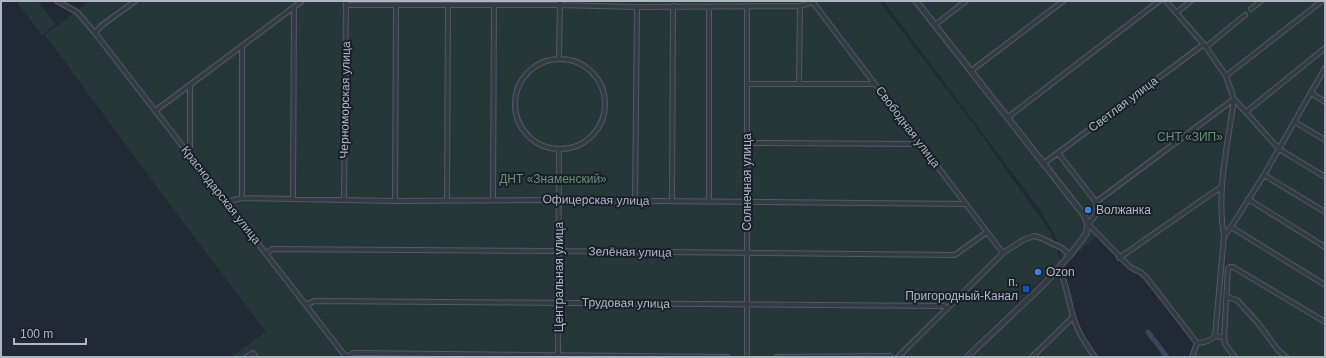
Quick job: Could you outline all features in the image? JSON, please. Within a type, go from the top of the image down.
[{"type":"street","name":"Краснодарская улица","points":[[57,1],[77,12],[95,33],[267,253],[346,357]]},
{"type":"street","points":[[95,33],[101,26],[135,1]]},
{"type":"street","points":[[155,111],[302,1]]},
{"type":"street","points":[[916,1],[1084,215],[1088,224],[1119,258],[1130,268],[1140,272],[1146,277],[1197,344]]},
{"type":"street","points":[[935,25],[966,1]]},
{"type":"street","points":[[971,71],[1063,1]]},
{"type":"street","points":[[1007,118],[1159,1]]},
{"type":"street","points":[[1166,1],[1205,45],[1226,76],[1234,99],[1279,149],[1325,177]]},
{"type":"street","points":[[1176,13],[1191,1]]},
{"type":"street","points":[[1251,9],[1261,1]]},
{"type":"street","points":[[1226,76],[1322,1]]},
{"type":"street","points":[[346,3],[396,5],[494,5],[560,3],[637,7],[747,7],[800,6],[812,2]]},
{"type":"street","name":"Свободная улица","points":[[812,2],[1003,253]]},
{"type":"street","name":"Черноморская улица","points":[[344,200],[346,3]]},
{"type":"street","points":[[560,3],[560,58]]},
{"type":"street","points":[[395,201],[396,5]]},
{"type":"street","points":[[447,200],[448,5]]},
{"type":"street","points":[[493,200],[494,5]]},
{"type":"street","points":[[672,201],[673,6]]},
{"type":"street","points":[[799,84],[800,6]]},
{"type":"street","points":[[293,198],[294,7]]},
{"type":"street","points":[[635,201],[637,7]]},
{"type":"street","points":[[709,7],[709,202]]},
{"type":"street","name":"Солнечная улица","points":[[747,7],[747,357]]},
{"type":"street","name":"Светлая улица","points":[[1043,164],[1245,15]]},
{"type":"street","points":[[242,47],[242,198]]},
{"type":"street","points":[[1246,112],[1325,48]]},
{"type":"street","points":[[560,58],[577,61],[588,68],[598,78],[604,90],[606,103],[604,117],[598,129],[589,139],[577,146],[559,149],[541,145],[529,136],[520,125],[516,111],[516,97],[520,83],[529,71],[541,63],[560,58]]},
{"type":"street","points":[[1224,236],[1264,175],[1325,68]]},
{"type":"street","points":[[747,84],[875,84]]},
{"type":"street","points":[[190,85],[190,155]]},
{"type":"street","points":[[1311,93],[1325,102]]},
{"type":"street","points":[[1197,344],[1211,340],[1215,336],[1224,236],[1221,222],[1221,187],[1234,99]]},
{"type":"street","points":[[1096,202],[1234,99]]},
{"type":"street","points":[[1295,122],[1325,140]]},
{"type":"street","points":[[747,143],[921,144]]},
{"type":"street","name":"Центральная улица","points":[[558,356],[560,251],[559,149]]},
{"type":"street","points":[[967,357],[1059,269],[1086,234],[1088,224],[1097,214],[1096,202],[1058,152]]},
{"type":"street","points":[[1264,175],[1325,212]]},
{"type":"street","points":[[1119,258],[1221,187]]},
{"type":"street","name":"Офицерская улица","points":[[226,202],[232,199],[242,198],[293,198],[395,201],[559,200],[966,204]]},
{"type":"street","points":[[1248,199],[1325,247]]},
{"type":"street","points":[[1231,227],[1325,285]]},
{"type":"street","name":"Зелёная улица","points":[[267,253],[272,250],[955,255],[987,232]]},
{"type":"street","points":[[898,357],[1003,253],[1023,240],[1034,236],[1041,238],[1062,248],[1070,256]]},
{"type":"street","points":[[1235,357],[1225,344],[1224,337],[1228,269],[1230,266],[1325,322]]},
{"type":"street","points":[[1059,269],[1064,278],[1073,317],[1084,341],[1096,357]]},
{"type":"street","points":[[1227,298],[1237,300],[1258,323],[1278,350],[1286,357]]},
{"type":"street","name":"Трудовая улица","points":[[306,305],[314,301],[558,302],[944,306],[947,309]]},
{"type":"street","points":[[1032,357],[1073,317]]},
{"type":"street","points":[[1215,336],[1224,337]]},
{"type":"street","points":[[1192,357],[1197,344]]},
{"type":"street","points":[[346,357],[353,353],[728,357]]},
{"type":"street","points":[[1036,353],[1039,357]]},
{"type":"street","points":[[246,357],[255,355]]},
{"type":"street","points":[[777,357],[891,357]]},
{"type":"green space","points":[[16,1],[37,1],[56,24],[42,35]]},
{"type":"green space","name":"ДНТ «Знаменский»","points":[[89,1],[879,1],[978,130],[1051,233],[1061,261],[961,357],[230,357],[266,332],[170,205],[45,35]]},
{"type":"green space","name":"СНТ «ЗИП»","points":[[883,1],[1325,1],[1325,357],[1191,357],[1194,343],[1140,274],[1125,266],[1097,236],[1065,264],[1054,233],[1040,210]]},
{"type":"green space","points":[[1059,269],[1073,317],[1094,356],[1098,357],[967,357]]},
{"type":"waterway","points":[[1148,332],[1167,357]]},
{"type":"place","name":"Волжанка","points":[[1088,210]]},
{"type":"place","name":"Ozon","points":[[1038,272]]},
{"type":"place","name":"п. Пригородный-Канал","points":[[1026,289]]}]
